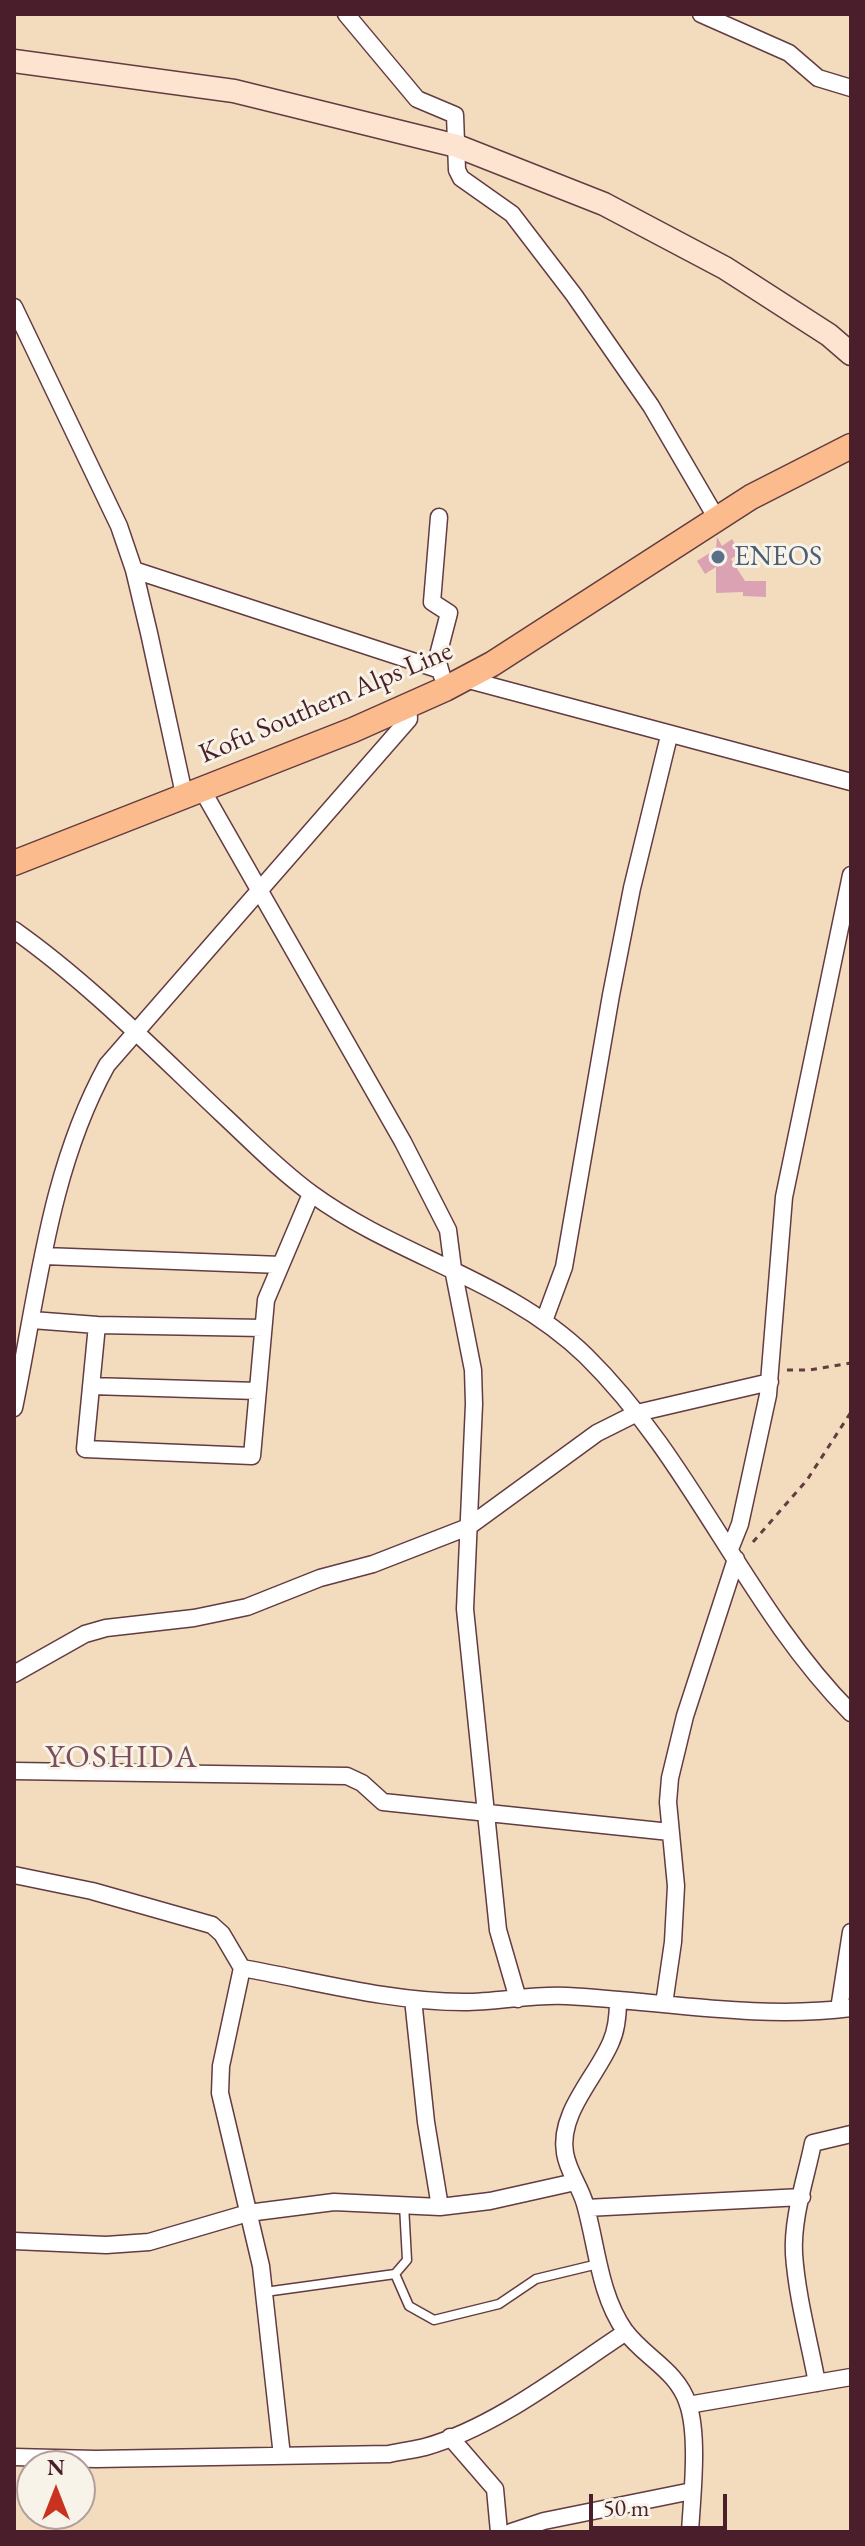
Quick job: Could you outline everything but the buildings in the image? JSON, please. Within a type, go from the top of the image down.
[{"type":"main road","name":"Kofu Southern Alps Line","points":[[14,863],[408,708],[450,679],[751,497],[851,446]]},
{"type":"street","points":[[346,14],[417,99],[455,115],[457,170],[461,178],[512,214],[574,295],[651,406],[717,519]]},
{"type":"street","points":[[701,14],[789,53],[818,78],[851,88]]},
{"type":"street","points":[[14,61],[234,91],[457,146],[604,204],[725,268],[829,335],[851,354]]},
{"type":"street","points":[[14,307],[119,526],[134,570],[193,791],[259,890],[403,1142],[448,1230],[473,1370],[465,1609],[498,1930],[518,1999]]},
{"type":"street","points":[[439,517],[432,602],[449,613],[437,659],[450,679]]},
{"type":"street","points":[[134,570],[450,679],[851,782]]},
{"type":"street","points":[[14,1408],[59,1179],[86,1102],[107,1065],[409,719],[408,708]]},
{"type":"street","points":[[544,1321],[564,1267],[632,888],[669,736]]},
{"type":"street","points":[[664,2004],[673,1942],[676,1886],[670,1832],[670,1778],[733,1554],[770,1376],[784,1197],[851,875]]},
{"type":"street","points":[[14,930],[43,950],[135,1032],[276,1166],[311,1194],[350,1220],[497,1291],[544,1321],[585,1355],[668,1453],[795,1648],[826,1688],[851,1713]]},
{"type":"street","points":[[97,1325],[85,1449],[252,1456],[266,1300],[311,1194]]},
{"type":"street","points":[[44,1256],[281,1265]]},
{"type":"street","points":[[32,1320],[97,1325],[263,1328]]},
{"type":"street","points":[[14,1674],[85,1634],[106,1628],[194,1618],[247,1607],[320,1578],[373,1564],[468,1527],[597,1433],[637,1413],[770,1376]]},
{"type":"street","points":[[91,1386],[257,1391]]},
{"type":"street","points":[[14,1771],[347,1776],[362,1783],[383,1802],[670,1832]]},
{"type":"street","points":[[14,1875],[92,1891],[212,1925],[231,1947],[242,1968],[221,2066],[220,2093],[261,2266],[282,2456]]},
{"type":"street","points":[[242,1968],[413,1999],[464,2002],[564,1996],[740,2011],[817,2012],[845,2008],[851,1932]]},
{"type":"street","points":[[413,1999],[426,2122],[440,2207]]},
{"type":"street","points":[[618,2000],[618,2019],[611,2042],[579,2095],[565,2133],[564,2151],[586,2208],[611,2305],[626,2332],[674,2377],[688,2405],[693,2447],[690,2532]]},
{"type":"street","points":[[817,2383],[799,2295],[794,2252],[813,2143],[851,2134]]},
{"type":"street","points":[[14,2241],[106,2245],[149,2242],[248,2213],[334,2202],[440,2207],[490,2201],[575,2182]]},
{"type":"street","points":[[586,2208],[802,2197]]},
{"type":"street","points":[[14,2457],[96,2459],[389,2454],[426,2447],[513,2406],[626,2332]]},
{"type":"street","points":[[688,2405],[851,2377]]},
{"type":"street","points":[[450,2437],[495,2489],[499,2532]]},
{"type":"street","points":[[511,2532],[544,2521],[692,2491]]},
{"type":"lane","points":[[265,2292],[395,2274],[407,2260],[404,2205]]},
{"type":"lane","points":[[395,2274],[409,2306],[434,2320],[499,2304],[536,2279],[598,2264]]},
{"type":"path","points":[[770,1376],[851,1363]]},
{"type":"path","points":[[733,1554],[772,1521],[807,1480],[851,1412]]},
{"type":"place","name":"ENEOS","points":[[718,557]]},
{"type":"district","name":"YOSHIDA","points":[[122,1758]]}]
